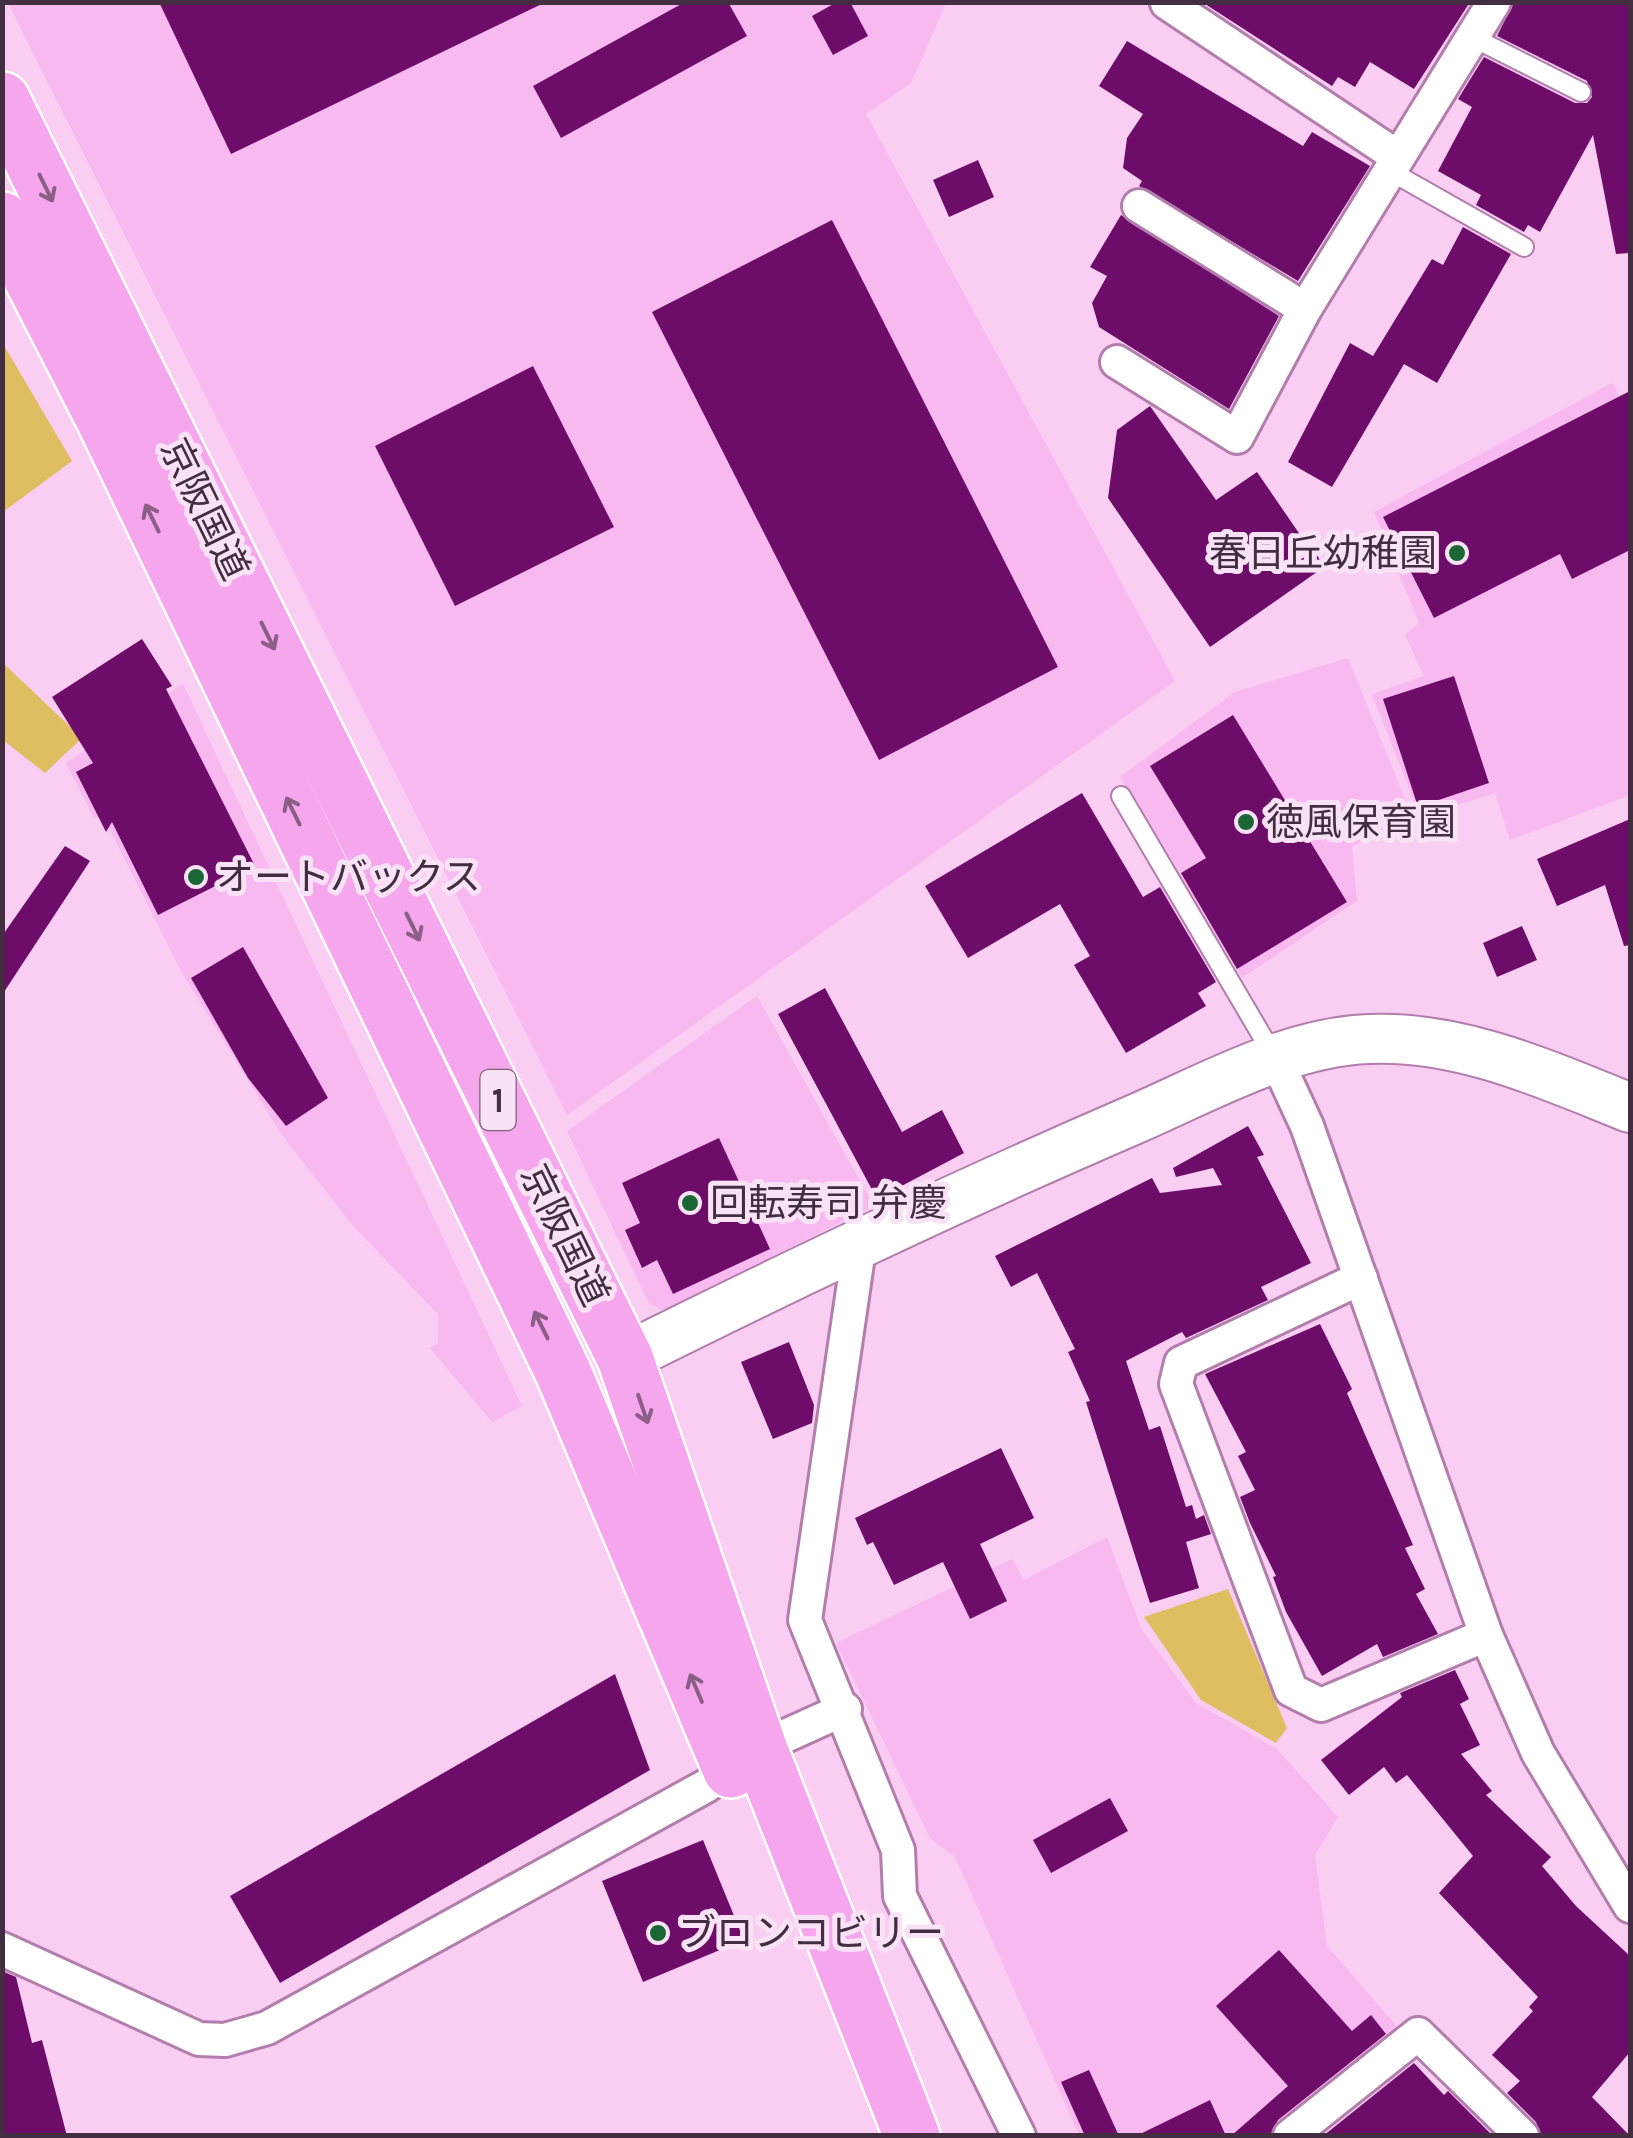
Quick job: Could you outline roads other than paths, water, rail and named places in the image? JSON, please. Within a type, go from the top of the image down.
[{"type":"highway","name":"京阪国道","points":[[2,100],[626,1358],[744,1758],[876,2136]]},
{"type":"highway","name":"京阪国道","points":[[2,220],[114,439],[564,1372],[744,1758],[912,2136]]},
{"type":"street","points":[[1167,2],[1394,164]]},
{"type":"street","points":[[1117,362],[1236,437],[1305,309],[1494,2]]},
{"type":"street","points":[[1140,206],[1305,309]]},
{"type":"street","points":[[626,1358],[860,1242],[1276,1059],[1368,1039],[1455,1046],[1630,1108]]},
{"type":"street","points":[[1276,1059],[1308,1126],[1486,1635],[1538,1753],[1630,1906]]},
{"type":"street","points":[[860,1242],[805,1620],[845,1709],[898,1850],[900,1896],[1019,2136]]},
{"type":"street","points":[[1362,1278],[1181,1363],[1176,1384],[1290,1690],[1321,1706],[1486,1635]]},
{"type":"street","points":[[2,1949],[198,2038],[225,2040],[266,2028],[706,1786],[744,1758],[845,1709]]},
{"type":"street","points":[[1290,2136],[1418,2034],[1522,2136]]},
{"type":"lane","points":[[1472,38],[1582,92]]},
{"type":"lane","points":[[1394,164],[1524,247]]},
{"type":"lane","points":[[1121,796],[1276,1059]]},
{"type":"place","name":"春日丘幼稚園","points":[[1457,553]]},
{"type":"place","name":"徳風保育園","points":[[1246,822]]},
{"type":"place","name":"オートバックス","points":[[196,877]]},
{"type":"place","name":"回転寿司 弁慶","points":[[690,1203]]},
{"type":"place","name":"ブロンコビリー","points":[[658,1933]]}]
